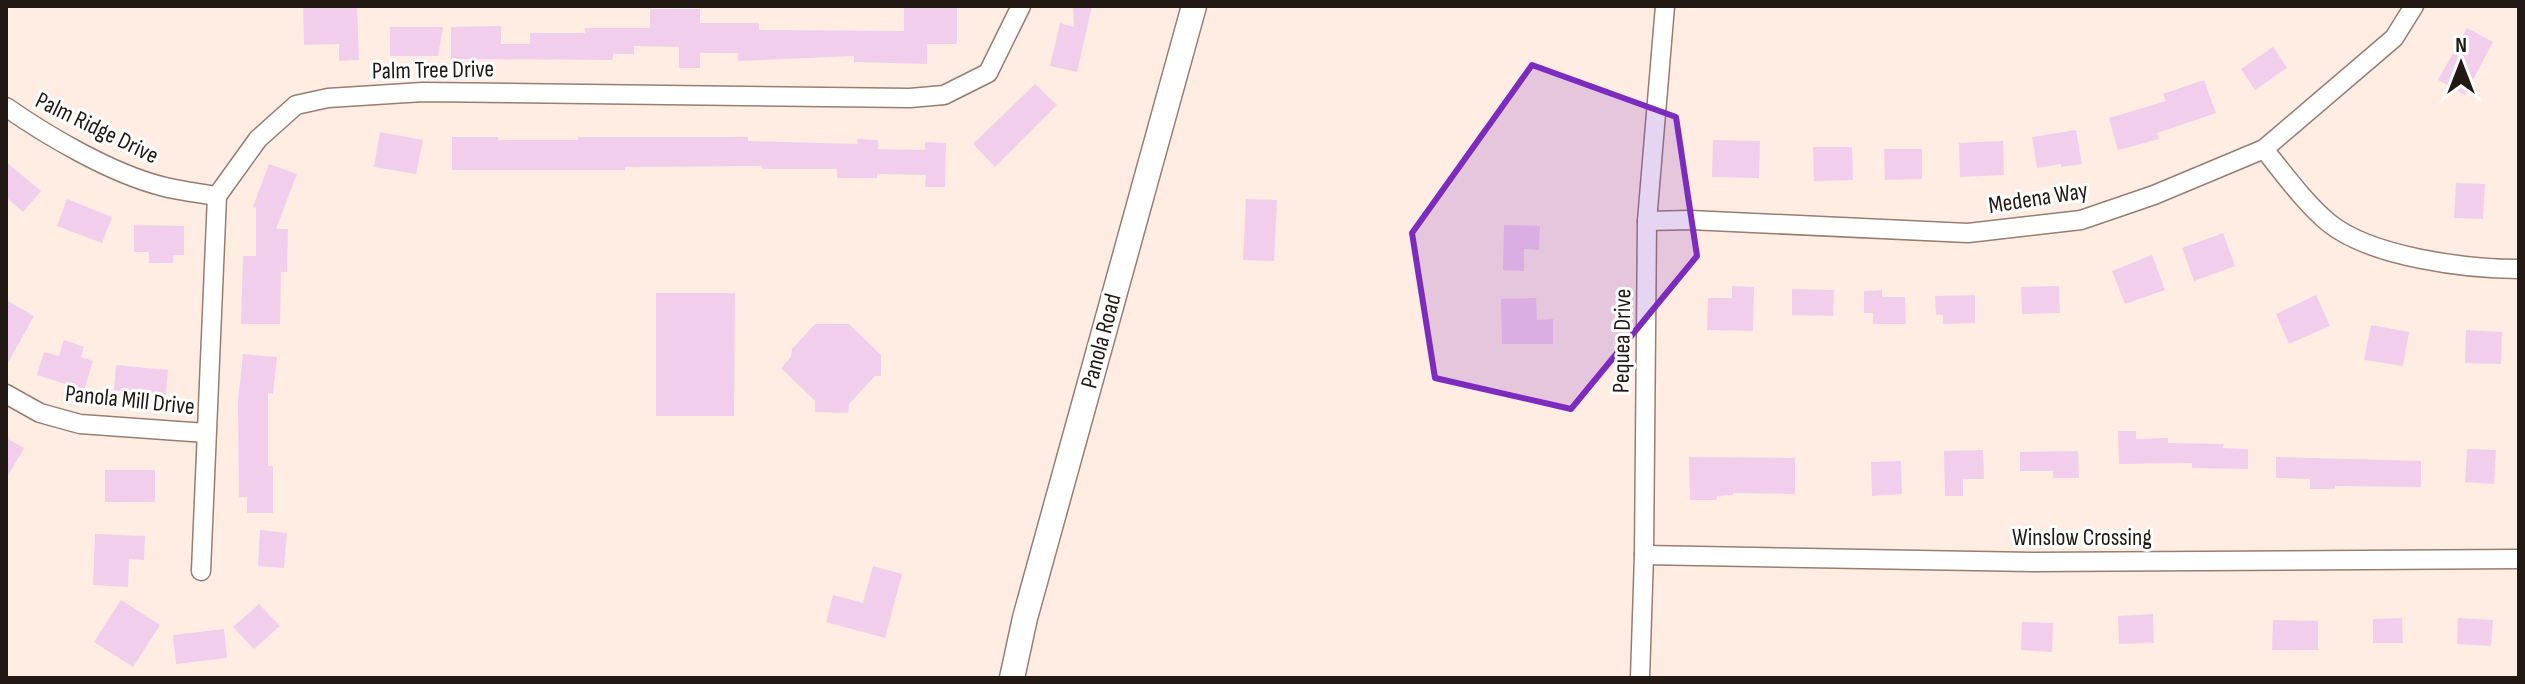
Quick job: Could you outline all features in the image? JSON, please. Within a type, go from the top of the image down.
[{"type":"main road","name":"Panola Road","points":[[1012,678],[1029,604],[1194,6]]},
{"type":"street","name":"Palm Tree Drive","points":[[217,196],[258,139],[296,105],[328,98],[423,92],[910,98],[944,95],[988,73],[1021,6]]},
{"type":"street","name":"Pequea Drive","points":[[1640,678],[1647,221],[1665,6]]},
{"type":"street","name":"Medena Way","points":[[1647,221],[1690,220],[1968,233],[2081,220],[2154,195],[2264,149],[2394,38],[2414,6]]},
{"type":"street","name":"Palm Ridge Drive","points":[[6,107],[36,128],[113,167],[160,186],[217,196]]},
{"type":"street","points":[[2264,149],[2330,224],[2367,244],[2431,262],[2519,269]]},
{"type":"street","points":[[201,571],[217,196]]},
{"type":"street","name":"Panola Mill Drive","points":[[6,394],[40,413],[80,424],[206,433]]},
{"type":"street","name":"Winslow Crossing","points":[[1644,555],[2032,562],[2519,559]]},
{"type":"highlighted area","points":[[1532,65],[1676,117],[1697,256],[1571,409],[1435,378],[1412,233]]},
{"type":"building","points":[[303,6],[357,6],[359,60],[339,61],[339,44],[304,45]]},
{"type":"building","points":[[904,6],[957,6],[957,44],[927,44],[927,64],[854,62],[854,56],[738,61],[738,53],[700,53],[700,68],[679,68],[679,47],[634,46],[634,54],[613,54],[613,60],[451,59],[451,27],[501,26],[501,44],[530,44],[530,33],[585,33],[585,28],[650,28],[650,9],[700,9],[700,23],[759,23],[759,30],[904,31]]},
{"type":"building","points":[[1073,6],[1092,6],[1077,72],[1050,66],[1060,23],[1074,27]]},
{"type":"building","points":[[390,27],[443,27],[438,56],[390,56]]},
{"type":"building","points":[[2467,28],[2493,42],[2465,95],[2438,80]]},
{"type":"building","points":[[2273,47],[2287,68],[2255,90],[2241,69]]},
{"type":"building","points":[[2204,80],[2216,113],[2157,133],[2159,139],[2118,150],[2109,118],[2166,101],[2163,94]]},
{"type":"building","points":[[1035,84],[1057,105],[995,167],[973,144]]},
{"type":"building","points":[[2076,130],[2082,164],[2037,168],[2032,137]]},
{"type":"building","points":[[380,132],[423,140],[416,174],[374,167]]},
{"type":"building","points":[[452,137],[578,140],[578,137],[748,137],[748,141],[858,144],[857,139],[878,140],[878,149],[925,150],[925,142],[946,143],[945,187],[925,187],[926,175],[877,174],[877,178],[837,178],[837,169],[762,169],[762,166],[452,170]]},
{"type":"building","points":[[1713,140],[1760,141],[1759,178],[1712,177]]},
{"type":"building","points":[[2003,141],[2004,175],[1960,177],[1959,143]]},
{"type":"building","points":[[1813,147],[1852,147],[1853,180],[1814,181]]},
{"type":"building","points":[[1884,149],[1922,149],[1922,179],[1885,180]]},
{"type":"building","points":[[6,162],[41,191],[23,212],[6,197]]},
{"type":"building","points":[[269,164],[297,174],[276,229],[288,229],[287,272],[281,272],[280,324],[241,324],[243,256],[256,256],[256,208],[253,207]]},
{"type":"building","points":[[2456,183],[2485,184],[2483,219],[2454,218]]},
{"type":"building","points":[[67,199],[112,217],[102,243],[57,226]]},
{"type":"building","points":[[1246,199],[1277,200],[1274,261],[1243,260]]},
{"type":"building","points":[[134,225],[184,226],[184,255],[173,255],[173,263],[149,263],[149,252],[134,252]]},
{"type":"building","points":[[1504,225],[1540,226],[1539,250],[1524,249],[1524,271],[1503,270]]},
{"type":"building","points":[[2223,233],[2235,266],[2194,281],[2182,248]]},
{"type":"building","points":[[2152,255],[2165,290],[2125,304],[2112,271]]},
{"type":"building","points":[[1732,286],[1754,287],[1753,331],[1707,330],[1708,298],[1732,298]]},
{"type":"building","points":[[2059,286],[2060,313],[2022,314],[2021,287]]},
{"type":"building","points":[[1792,289],[1834,290],[1833,316],[1792,315]]},
{"type":"building","points":[[1882,290],[1882,297],[1905,297],[1906,324],[1873,324],[1873,313],[1864,313],[1864,291]]},
{"type":"building","points":[[656,293],[735,293],[734,416],[656,416]]},
{"type":"building","points":[[1975,295],[1975,323],[1943,324],[1943,315],[1936,315],[1935,296]]},
{"type":"building","points":[[2316,295],[2330,326],[2289,344],[2276,314]]},
{"type":"building","points":[[1536,298],[1537,320],[1553,319],[1553,344],[1502,344],[1501,299]]},
{"type":"building","points":[[6,300],[34,316],[6,366]]},
{"type":"building","points":[[815,324],[849,324],[881,355],[881,376],[875,376],[849,404],[848,413],[815,412],[815,401],[781,368],[791,357],[792,349]]},
{"type":"building","points":[[2371,325],[2409,332],[2403,366],[2364,360]]},
{"type":"building","points":[[2466,330],[2502,332],[2501,364],[2465,363]]},
{"type":"building","points":[[64,340],[84,347],[81,357],[93,361],[84,390],[37,375],[44,352],[59,356]]},
{"type":"building","points":[[243,354],[277,357],[273,394],[268,393],[268,466],[273,466],[273,513],[247,513],[247,497],[239,497],[238,401]]},
{"type":"building","points":[[116,365],[168,370],[166,395],[114,390]]},
{"type":"building","points":[[2118,431],[2136,431],[2136,439],[2168,438],[2168,443],[2224,444],[2223,448],[2248,449],[2248,469],[2192,468],[2192,463],[2119,464]]},
{"type":"building","points":[[6,438],[24,448],[6,479]]},
{"type":"building","points":[[2467,449],[2496,450],[2494,484],[2465,482]]},
{"type":"building","points":[[1983,450],[1984,479],[1963,479],[1963,496],[1945,496],[1944,451]]},
{"type":"building","points":[[2078,451],[2079,478],[2053,478],[2053,471],[2020,471],[2020,452]]},
{"type":"building","points":[[1689,457],[1795,458],[1795,494],[1733,493],[1717,496],[1717,500],[1690,500]]},
{"type":"building","points":[[2276,457],[2421,461],[2421,487],[2335,486],[2335,489],[2310,489],[2310,479],[2276,478]]},
{"type":"building","points":[[1901,461],[1902,494],[1872,496],[1871,462]]},
{"type":"building","points":[[105,470],[155,470],[155,502],[105,502]]},
{"type":"building","points":[[260,530],[287,533],[284,568],[258,566]]},
{"type":"building","points":[[95,534],[145,536],[144,560],[129,559],[128,587],[93,585]]},
{"type":"building","points":[[873,566],[902,574],[885,638],[826,622],[833,595],[863,603]]},
{"type":"building","points":[[121,600],[160,625],[133,667],[94,642]]},
{"type":"building","points":[[259,604],[280,626],[254,649],[233,627]]},
{"type":"building","points":[[2153,614],[2154,643],[2119,644],[2118,616]]},
{"type":"building","points":[[2402,618],[2403,643],[2373,643],[2373,619]]},
{"type":"building","points":[[2458,618],[2493,620],[2491,646],[2457,644]]},
{"type":"building","points":[[2273,620],[2318,621],[2318,650],[2272,650]]},
{"type":"building","points":[[2022,622],[2053,623],[2052,652],[2021,650]]},
{"type":"building","points":[[224,629],[227,658],[176,664],[173,635]]}]
